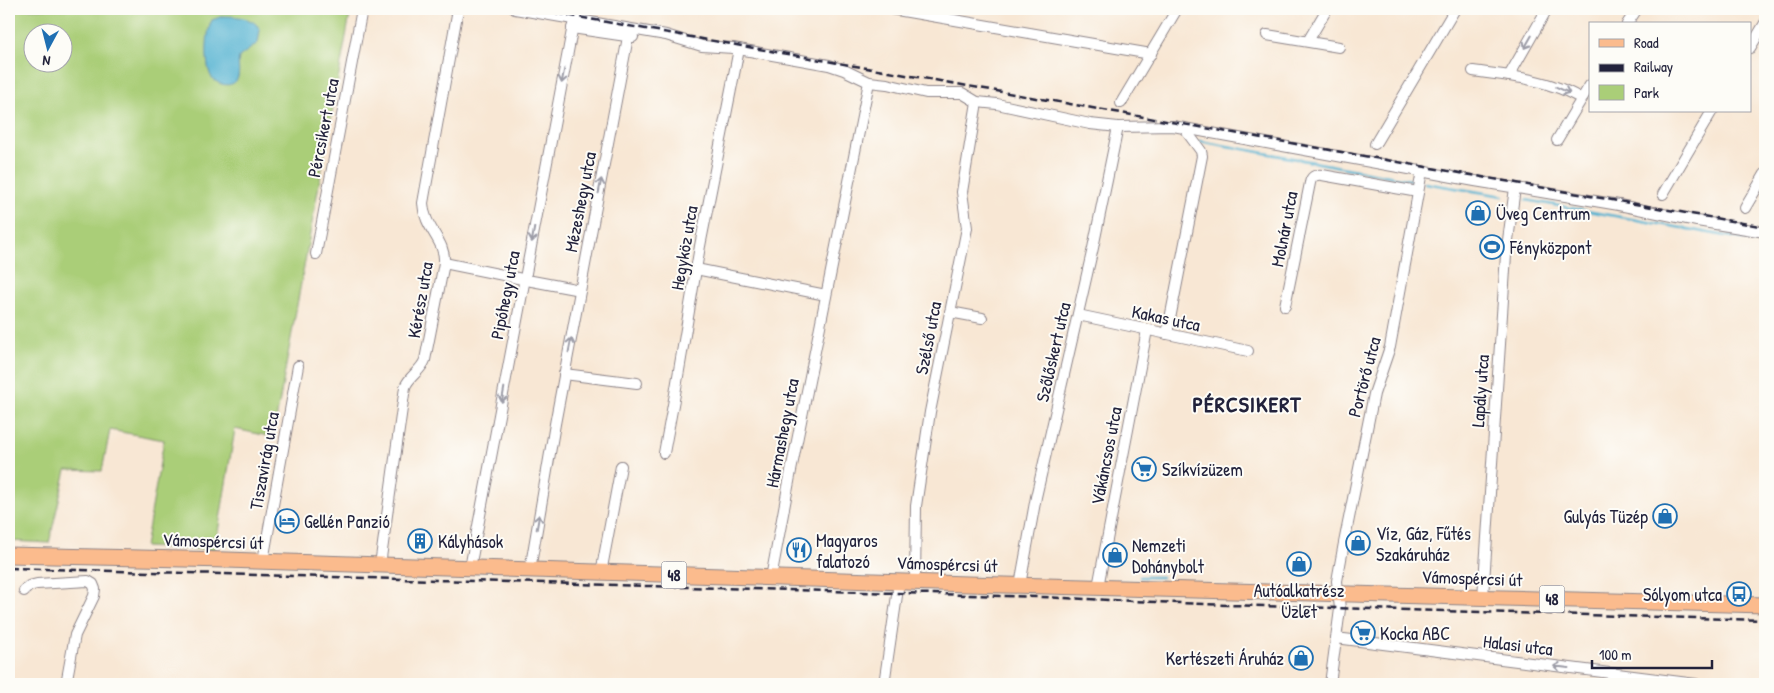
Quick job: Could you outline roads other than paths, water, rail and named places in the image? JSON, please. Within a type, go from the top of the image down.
[{"type":"main road","name":"Vámospércsi út","points":[[9,555],[899,582],[1338,592],[1765,605]]},
{"type":"street","name":"Pércsikert utca","points":[[316,254],[362,9]]},
{"type":"street","name":"Kérész utca","points":[[380,565],[405,387],[409,380],[420,370],[425,360],[444,263],[442,248],[425,219],[423,201],[458,9]]},
{"type":"street","points":[[515,9],[628,37],[648,32]]},
{"type":"street","points":[[891,9],[1150,54]]},
{"type":"street","points":[[1121,103],[1177,9]]},
{"type":"street","points":[[1308,41],[1327,9]]},
{"type":"street","points":[[1375,144],[1455,9]]},
{"type":"street","points":[[1509,76],[1547,9]]},
{"type":"street","points":[[1629,22],[1636,9]]},
{"type":"street","points":[[1752,45],[1765,23]]},
{"type":"street","points":[[573,24],[648,32],[670,36],[702,46],[739,49],[829,65],[869,82],[926,93],[958,92],[967,95],[977,102],[997,104],[1090,124],[1118,126],[1162,124],[1619,205],[1687,220],[1765,232]]},
{"type":"street","name":"Pipóhegy utca","points":[[470,568],[573,24]]},
{"type":"street","points":[[1267,34],[1339,47]]},
{"type":"street","name":"Mézeshegy utca","points":[[530,570],[564,374],[628,37]]},
{"type":"street","name":"Hegyköz utca","points":[[664,453],[696,269],[739,49]]},
{"type":"street","points":[[1473,71],[1549,84],[1582,99]]},
{"type":"street","name":"Hármashegy utca","points":[[771,578],[869,82]]},
{"type":"street","points":[[1557,140],[1589,87]]},
{"type":"street","name":"Szélső utca","points":[[915,582],[916,506],[930,412],[967,227],[962,192],[977,102]]},
{"type":"street","points":[[1663,194],[1711,112]]},
{"type":"street","name":"Szőlőskert utca","points":[[1020,585],[1036,497],[1078,316],[1118,126]]},
{"type":"street","points":[[1167,334],[1202,157],[1201,151],[1184,128]]},
{"type":"street","name":"Portörő utca","points":[[1330,684],[1340,610],[1337,578],[1374,394],[1390,347],[1422,171]]},
{"type":"street","points":[[1745,208],[1765,174]]},
{"type":"street","name":"Molnár utca","points":[[1285,306],[1310,183],[1314,176],[1322,175],[1418,192]]},
{"type":"street","name":"Lapály utca","points":[[1483,597],[1506,255],[1515,188]]},
{"type":"street","points":[[444,263],[580,290]]},
{"type":"street","points":[[696,269],[826,295]]},
{"type":"street","points":[[950,312],[982,318]]},
{"type":"street","name":"Kakas utca","points":[[1078,316],[1248,352]]},
{"type":"street","name":"Vákáncsos utca","points":[[1098,587],[1147,330]]},
{"type":"street","name":"Tiszavirág utca","points":[[262,562],[298,366]]},
{"type":"street","points":[[564,374],[637,382]]},
{"type":"street","points":[[601,573],[621,466]]},
{"type":"street","points":[[24,590],[29,586],[37,584],[88,581],[93,584],[96,590],[75,635],[66,684]]},
{"type":"street","points":[[884,684],[899,582]]},
{"type":"street","name":"Halasi utca","points":[[1336,638],[1696,684]]},
{"type":"water","points":[[223,16],[249,20],[254,22],[260,30],[258,43],[239,57],[239,72],[236,81],[228,85],[224,85],[212,78],[207,62],[207,39],[210,25],[212,20]]},
{"type":"waterway","points":[[1200,141],[1416,181]]},
{"type":"waterway","points":[[1425,183],[1503,196]]},
{"type":"waterway","points":[[1526,200],[1765,243]]},
{"type":"waterway","points":[[1140,577],[1162,577]]},
{"type":"waterway","points":[[1551,589],[1565,590]]},
{"type":"railway","points":[[533,9],[1765,227]]},
{"type":"railway","points":[[9,568],[1040,597],[1227,605],[1765,620]]},
{"type":"place","name":"Üveg Centrum","points":[[1478,213]]},
{"type":"place","name":"Fényközpont","points":[[1492,247]]},
{"type":"place","name":"Szíkvízüzem","points":[[1144,469]]},
{"type":"place","name":"Gulyás Tüzép","points":[[1665,516]]},
{"type":"place","name":"Gellén Panzió","points":[[287,521]]},
{"type":"place","name":"Kályhások","points":[[420,541]]},
{"type":"place","name":"Víz, Gáz, Fűtés Szakáruház","points":[[1358,543]]},
{"type":"place","name":"Magyaros falatozó","points":[[799,550]]},
{"type":"place","name":"Nemzeti Dohánybolt","points":[[1115,555]]},
{"type":"place","name":"Autóalkatrész Üzlet","points":[[1299,564]]},
{"type":"place","name":"Sólyom utca","points":[[1739,594]]},
{"type":"place","name":"Kocka ABC","points":[[1363,633]]},
{"type":"place","name":"Kertészeti Áruház","points":[[1301,658]]},
{"type":"district","name":"PÉRCSIKERT","points":[[1247,404]]}]
